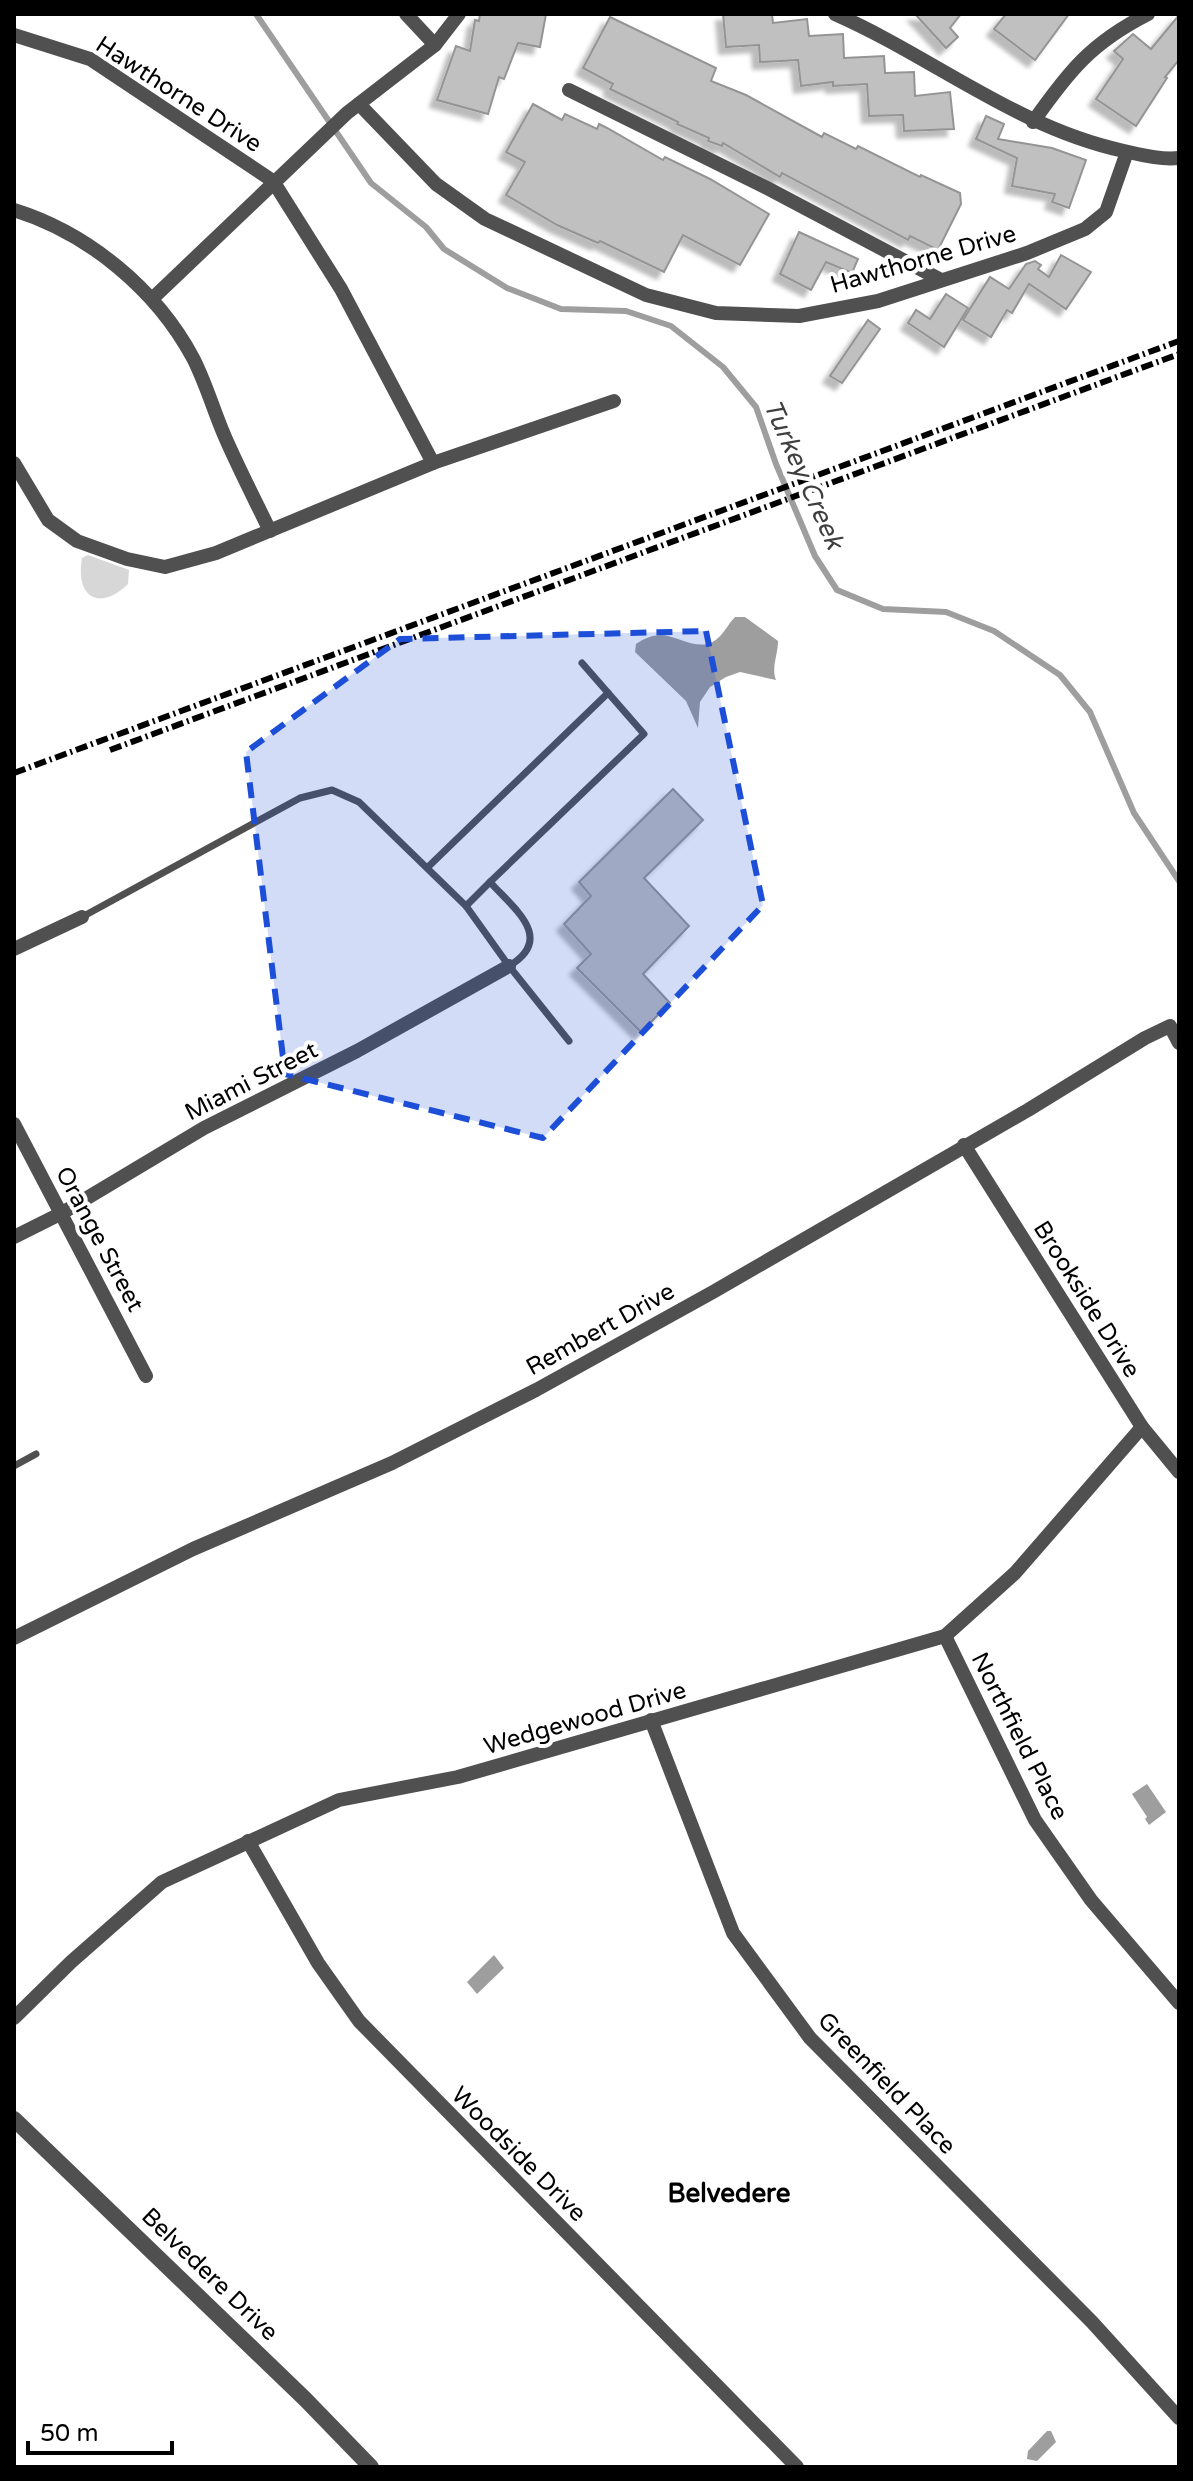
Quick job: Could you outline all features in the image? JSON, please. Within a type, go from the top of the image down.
[{"type":"street","points":[[406,14],[435,45]]},
{"type":"street","points":[[353,108],[435,45],[459,14]]},
{"type":"street","points":[[835,14],[853,17],[1033,122],[1127,152],[1168,160],[1179,158]]},
{"type":"street","points":[[1033,122],[1069,71],[1116,30],[1148,14]]},
{"type":"street","name":"Hawthorne Drive","points":[[14,35],[90,59],[273,181],[341,289],[433,463]]},
{"type":"street","points":[[569,90],[765,187],[941,280]]},
{"type":"street","name":"Hawthorne Drive","points":[[152,299],[353,108],[436,184],[485,219],[646,295],[716,313],[799,316],[878,301],[1027,253],[1085,229],[1106,212],[1127,152]]},
{"type":"street","points":[[14,210],[44,219],[108,258],[152,299],[192,358],[270,531]]},
{"type":"street","points":[[14,463],[48,520],[77,541],[127,559],[165,567],[216,553],[433,463],[614,401]]},
{"type":"street","points":[[14,949],[82,917]]},
{"type":"street","name":"Miami Street","points":[[14,1237],[62,1213],[204,1128],[357,1051],[509,966]]},
{"type":"street","name":"Rembert Drive","points":[[14,1638],[193,1549],[392,1463],[536,1390],[1028,1110],[1145,1038],[1170,1026],[1179,1043]]},
{"type":"street","name":"Orange Street","points":[[14,1124],[146,1376]]},
{"type":"street","name":"Brookside Drive","points":[[964,1145],[1142,1427],[1179,1472]]},
{"type":"street","name":"Wedgewood Drive","points":[[14,2018],[71,1962],[162,1882],[339,1800],[458,1777],[945,1636],[1015,1573],[1142,1427]]},
{"type":"street","name":"Northfield Place","points":[[945,1636],[1035,1820],[1091,1900],[1179,2003]]},
{"type":"street","name":"Greenfield Place","points":[[651,1720],[733,1933],[810,2038],[1092,2322],[1179,2418]]},
{"type":"street","name":"Woodside Drive","points":[[248,1841],[318,1963],[359,2021],[797,2467]]},
{"type":"street","name":"Belvedere Drive","points":[[14,2119],[305,2399],[371,2467]]},
{"type":"lane","points":[[466,906],[644,734],[582,663]]},
{"type":"lane","points":[[428,867],[608,693]]},
{"type":"lane","points":[[82,917],[300,798],[332,790],[359,802],[466,906],[569,1041]]},
{"type":"lane","points":[[490,882],[528,924],[530,943],[525,957],[509,966]]},
{"type":"lane","points":[[14,1466],[36,1454]]},
{"type":"highlighted area","points":[[706,631],[763,905],[543,1138],[285,1074],[246,752],[400,639]]},
{"type":"shaded area","points":[[88,555],[129,570],[128,584],[108,597],[92,596],[82,582],[82,558]]},
{"type":"shaded area","points":[[735,617],[745,617],[778,641],[774,666],[776,680],[740,672],[726,677],[710,687],[700,702],[698,728],[686,701],[635,652],[636,644],[661,635],[690,643],[711,643]]},
{"type":"shaded area","points":[[1147,1784],[1166,1812],[1149,1825],[1132,1794]]},
{"type":"shaded area","points":[[494,1955],[504,1968],[477,1994],[467,1982]]},
{"type":"shaded area","points":[[1047,2431],[1051,2431],[1056,2442],[1037,2461],[1027,2459],[1028,2451]]},
{"type":"building","points":[[480,14],[546,14],[540,47],[518,43],[504,79],[499,77],[488,114],[437,100],[456,46],[470,51],[475,20],[479,21]]},
{"type":"building","points":[[723,14],[772,14],[773,23],[807,19],[809,36],[843,34],[844,58],[884,56],[885,73],[914,72],[915,96],[950,92],[954,129],[904,131],[903,115],[869,116],[867,84],[833,86],[833,82],[801,86],[798,60],[760,62],[759,45],[726,47]]},
{"type":"building","points":[[915,14],[961,14],[950,28],[958,37],[946,48]]},
{"type":"building","points":[[1006,14],[1069,14],[1035,60],[994,29]]},
{"type":"building","points":[[1179,15],[1179,60],[1165,77],[1136,126],[1096,99],[1123,59],[1114,51],[1133,34],[1151,49]]},
{"type":"building","points":[[610,17],[716,68],[711,81],[746,95],[822,137],[824,133],[856,149],[858,146],[960,193],[961,204],[938,250],[910,236],[908,240],[782,173],[780,177],[723,143],[722,146],[708,141],[709,138],[610,89],[613,84],[583,68]]},
{"type":"building","points":[[533,104],[562,120],[565,114],[597,129],[599,124],[663,160],[665,157],[710,179],[769,214],[740,265],[683,235],[664,272],[600,241],[598,243],[557,225],[506,195],[525,162],[506,152]]},
{"type":"building","points":[[986,116],[1004,124],[998,139],[1052,148],[1086,160],[1069,208],[1052,202],[1055,194],[1012,186],[1017,158],[976,139]]},
{"type":"building","points":[[799,232],[858,259],[852,273],[826,262],[811,290],[780,274]]},
{"type":"building","points":[[1061,255],[1091,272],[1066,309],[1029,284],[1012,313],[1007,310],[991,337],[963,320],[990,277],[1009,289],[1026,264],[1035,261],[1041,265],[1038,269],[1049,277]]},
{"type":"building","points":[[946,294],[968,308],[944,347],[908,323],[916,310],[930,319]]},
{"type":"building","points":[[868,320],[880,329],[842,383],[830,376]]},
{"type":"building","points":[[673,789],[703,820],[644,878],[689,926],[643,974],[670,1003],[641,1032],[577,968],[591,954],[564,924],[591,896],[579,882]]},
{"type":"waterway","name":"Turkey Creek","points":[[256,14],[371,183],[426,227],[444,249],[507,288],[561,309],[626,311],[671,326],[723,367],[756,407],[815,556],[837,590],[883,609],[946,612],[994,631],[1060,675],[1090,712],[1134,813],[1179,881]]},
{"type":"railway","points":[[14,773],[1179,341]]},
{"type":"railway","points":[[110,750],[1179,354]]},
{"type":"district","name":"Belvedere","points":[[729,2193]]}]
